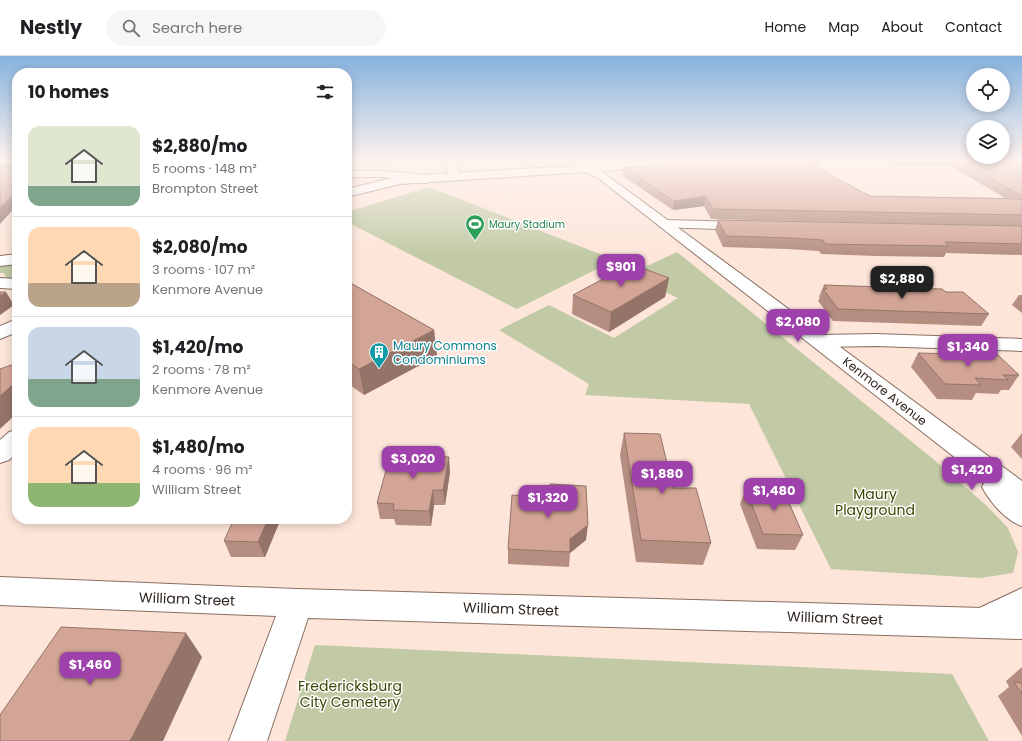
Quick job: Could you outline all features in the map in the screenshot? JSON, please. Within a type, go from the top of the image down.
[{"type":"street","name":"Kenmore Avenue","points":[[625,193],[821,341],[949,441],[1022,495]]},
{"type":"street","points":[[665,224],[760,226]]},
{"type":"street","points":[[0,261],[12,260]]},
{"type":"street","points":[[0,283],[12,284]]},
{"type":"street","points":[[0,332],[12,327]]},
{"type":"street","points":[[821,341],[875,340],[1022,345]]},
{"type":"street","points":[[949,441],[1022,515]]},
{"type":"street","points":[[0,454],[12,443]]},
{"type":"street","name":"William Street","points":[[0,591],[296,603],[1022,624]]},
{"type":"street","points":[[983,623],[1022,602]]},
{"type":"street","points":[[248,741],[284,642],[296,603]]},
{"type":"green space","name":"Maury Stadium","points":[[409,193],[444,193],[615,260],[517,309],[352,225],[352,210]]},
{"type":"green space","name":"Maury Playground","points":[[677,252],[932,458],[987,506],[1008,528],[1018,552],[1013,573],[980,578],[831,569],[749,404],[585,395],[589,384],[499,330],[549,305],[614,338],[678,298],[628,275]]},
{"type":"green space","points":[[12,264],[12,278],[6,278],[4,273],[0,273],[0,266]]},
{"type":"green space","name":"Fredericksburg City Cemetery","points":[[315,645],[952,674],[989,741],[285,741]]},
{"type":"building","points":[[0,193],[12,193],[12,195],[0,208]]},
{"type":"building","points":[[662,193],[864,193],[870,196],[1022,199],[1022,215],[713,209],[706,196],[674,201]]},
{"type":"building","points":[[718,220],[1022,226],[1022,244],[945,242],[949,246],[825,244],[823,240],[726,236]]},
{"type":"building","points":[[631,264],[669,278],[611,312],[573,295]]},
{"type":"building","points":[[352,284],[434,330],[359,369],[352,364]]},
{"type":"building","points":[[824,285],[942,289],[946,292],[963,292],[989,314],[838,309],[823,289],[827,289]]},
{"type":"building","points":[[0,292],[6,292],[0,296]]},
{"type":"building","points":[[918,353],[998,355],[1019,375],[1003,375],[1008,380],[975,378],[981,385],[945,384]]},
{"type":"building","points":[[12,365],[12,385],[0,396],[0,369]]},
{"type":"building","points":[[624,433],[660,434],[673,488],[696,488],[711,543],[641,540]]},
{"type":"building","points":[[407,449],[426,449],[425,456],[449,457],[443,490],[433,490],[429,511],[393,510],[394,504],[377,503],[390,456],[405,456]]},
{"type":"building","points":[[550,484],[586,486],[588,525],[570,539],[570,552],[508,549],[512,495],[550,497]]},
{"type":"building","points":[[746,489],[783,489],[803,535],[763,534]]},
{"type":"building","points":[[232,524],[266,524],[258,542],[224,541]]},
{"type":"building","points":[[61,627],[186,633],[130,741],[0,741],[0,715]]},
{"type":"building","points":[[1014,682],[1022,683],[1022,694]]},
{"type":"place","name":"Maury Stadium","points":[[475,241]]},
{"type":"place","name":"Maury Commons Condominiums","points":[[379,369]]}]
